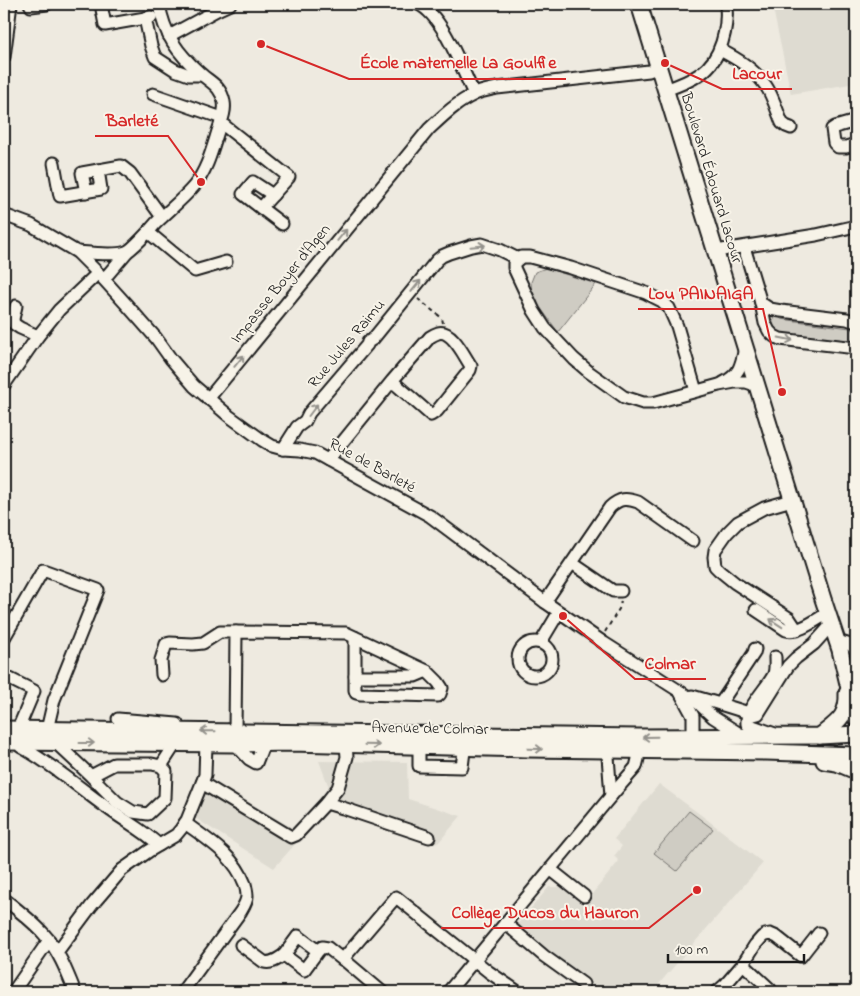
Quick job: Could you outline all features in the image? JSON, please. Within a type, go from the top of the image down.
[{"type":"main road","name":"Boulevard Édouard Lacour","points":[[639,4],[792,500],[853,688],[856,718]]},
{"type":"main road","points":[[820,736],[839,720],[846,710],[847,694],[839,646]]},
{"type":"main road","name":"Boulevard Édouard Lacour","points":[[853,688],[852,717],[856,733]]},
{"type":"main road","name":"Avenue de Colmar","points":[[11,729],[178,737],[607,743],[637,750],[711,744],[745,737],[820,736],[856,733]]},
{"type":"main road","name":"Avenue de Colmar","points":[[4,742],[56,743],[178,737],[206,743],[235,738],[264,744],[469,747],[607,743],[624,737],[693,736],[711,744],[766,752],[856,755]]},
{"type":"main road","points":[[766,752],[772,748],[789,746],[856,743]]},
{"type":"main road","points":[[788,752],[833,762],[856,770]]},
{"type":"street","points":[[4,57],[11,4]]},
{"type":"street","points":[[30,4],[31,6],[46,4]]},
{"type":"street","points":[[4,384],[59,310],[127,252],[194,185],[208,162],[222,120],[225,104],[221,91],[202,75],[174,45],[168,36],[160,9],[145,18],[105,25],[101,4]]},
{"type":"street","points":[[168,36],[230,4]]},
{"type":"street","points":[[418,4],[424,6],[437,20],[447,36],[474,94]]},
{"type":"street","points":[[665,90],[700,74],[711,63],[720,50],[726,23],[726,4]]},
{"type":"street","points":[[145,18],[155,57],[175,70],[189,75],[202,75]]},
{"type":"street","points":[[720,50],[737,58],[753,71],[766,86],[782,122],[791,128]]},
{"type":"street","name":"Impasse Boyer d'Agen","points":[[208,399],[429,129],[454,107],[474,94],[496,88],[649,71],[658,67]]},
{"type":"street","points":[[153,94],[222,120],[289,177],[261,208]]},
{"type":"street","points":[[856,122],[832,129],[834,143],[838,147],[856,144]]},
{"type":"street","points":[[54,163],[60,196],[101,189],[98,170]]},
{"type":"street","points":[[86,192],[82,173],[121,166],[130,173],[162,217]]},
{"type":"street","points":[[273,195],[253,182],[243,194],[282,224]]},
{"type":"street","name":"Rue de Barleté","points":[[4,215],[32,225],[77,252],[156,338],[194,386],[262,440],[272,446],[308,451],[328,460],[430,516],[559,612],[745,737]]},
{"type":"street","points":[[716,251],[816,235],[856,226]]},
{"type":"street","points":[[148,232],[195,270],[226,262]]},
{"type":"street","name":"Rue Jules Raimu","points":[[283,449],[297,427],[305,421],[309,413],[367,346],[368,342],[373,339],[437,260],[449,253],[482,244],[518,259]]},
{"type":"street","points":[[744,247],[765,323],[774,336],[780,339],[856,348]]},
{"type":"street","points":[[77,252],[103,254],[127,252]]},
{"type":"street","points":[[696,392],[677,326],[669,308],[662,301],[646,293],[530,256],[521,257],[514,263],[514,268],[534,311],[545,328],[574,359],[624,397],[643,403],[653,403],[696,392],[719,385],[735,382],[746,382],[758,386]]},
{"type":"street","points":[[761,303],[770,309],[848,319],[856,322]]},
{"type":"street","points":[[16,306],[13,319],[14,324],[38,336]]},
{"type":"street","points":[[328,460],[392,381],[430,336],[443,332],[449,335],[471,366],[470,370],[437,411],[431,415],[392,381]]},
{"type":"street","points":[[719,385],[732,378],[740,369],[746,348]]},
{"type":"street","points":[[546,602],[610,507],[620,500],[638,502],[693,541]]},
{"type":"street","points":[[792,500],[764,508],[738,522],[726,533],[715,550],[714,557],[715,566],[718,570],[789,618],[798,630]]},
{"type":"street","points":[[572,563],[613,591],[621,591]]},
{"type":"street","points":[[4,638],[44,570],[98,590],[54,700],[47,730]]},
{"type":"street","points":[[756,610],[792,632],[830,619]]},
{"type":"street","points":[[541,642],[559,612]]},
{"type":"street","points":[[680,692],[754,715],[758,714],[788,666],[814,644],[830,619]]},
{"type":"street","points":[[162,675],[161,660],[166,644],[170,643],[203,643],[220,632],[346,633],[355,637],[427,670],[442,688],[440,694],[438,696],[356,693],[355,637]]},
{"type":"street","points":[[235,738],[236,632]]},
{"type":"street","points":[[839,646],[851,645],[856,650]]},
{"type":"street","points":[[720,704],[755,649]]},
{"type":"street","points":[[776,657],[774,674],[748,713],[746,721],[747,724],[782,736]]},
{"type":"street","points":[[355,676],[415,676],[427,670]]},
{"type":"street","points":[[4,676],[54,700]]},
{"type":"street","points":[[11,729],[34,691]]},
{"type":"street","points":[[680,692],[692,711],[693,736]]},
{"type":"street","points":[[711,744],[713,717]]},
{"type":"street","points":[[118,719],[177,724],[178,737],[161,766]]},
{"type":"street","points":[[448,992],[636,767],[638,759],[637,750],[624,737]]},
{"type":"street","points":[[56,743],[117,802],[133,812],[148,814],[165,798],[166,771],[161,766],[152,764],[114,764],[91,776]]},
{"type":"street","points":[[57,952],[122,870],[176,835],[185,823],[202,783],[206,743]]},
{"type":"street","points":[[607,743],[611,796]]},
{"type":"street","points":[[202,783],[291,837],[296,835],[338,788],[347,757],[346,745]]},
{"type":"street","points":[[20,747],[42,759],[104,806],[148,835],[159,845]]},
{"type":"street","points":[[326,803],[428,837]]},
{"type":"street","points":[[182,992],[237,917],[247,897],[247,892],[238,869],[231,860],[223,851],[185,823]]},
{"type":"street","points":[[550,870],[584,896]]},
{"type":"street","points":[[343,960],[396,897],[518,992]]},
{"type":"street","points":[[4,900],[23,913],[45,934],[57,952],[75,992]]},
{"type":"street","points":[[505,923],[544,956],[583,984]]},
{"type":"street","points":[[717,992],[743,964],[755,944],[765,935],[770,934],[777,937],[801,956],[819,934]]},
{"type":"street","points":[[242,945],[268,963],[284,955],[298,936],[318,951]]},
{"type":"street","points":[[13,992],[49,940]]},
{"type":"street","points":[[284,955],[304,970],[318,951],[322,948],[328,948],[382,992]]},
{"type":"street","points":[[743,964],[771,992]]},
{"type":"path","points":[[410,293],[442,318],[444,322],[443,332]]},
{"type":"path","points":[[600,640],[619,609],[621,591]]},
{"type":"shaded area","points":[[772,4],[856,4],[856,83],[791,94]]},
{"type":"shaded area","points":[[546,268],[596,284],[558,332],[532,296],[531,282],[535,272]]},
{"type":"shaded area","points":[[776,314],[781,319],[850,328],[856,332],[855,344],[788,337],[778,331],[773,325]]},
{"type":"shaded area","points":[[319,761],[407,762],[408,799],[461,816],[438,843],[328,807],[274,868],[192,816],[209,778],[294,829],[330,790]]},
{"type":"shaded area","points":[[659,784],[763,863],[652,992],[593,992],[590,990],[582,992],[554,968],[552,970],[540,960],[544,956],[516,926],[549,887],[560,887],[583,905],[619,861],[614,856],[622,846],[614,839]]},
{"type":"shaded area","points":[[689,811],[713,829],[677,871],[654,853]]},
{"type":"place","name":"École maternelle La Goulfie","points":[[261,44]]},
{"type":"place","name":"Lacour","points":[[665,63]]},
{"type":"place","name":"Barleté","points":[[201,182]]},
{"type":"place","name":"Lou PAINAIGA","points":[[782,392]]},
{"type":"place","name":"Colmar","points":[[563,616]]},
{"type":"place","name":"Collège Ducos du Hauron","points":[[697,890]]}]
